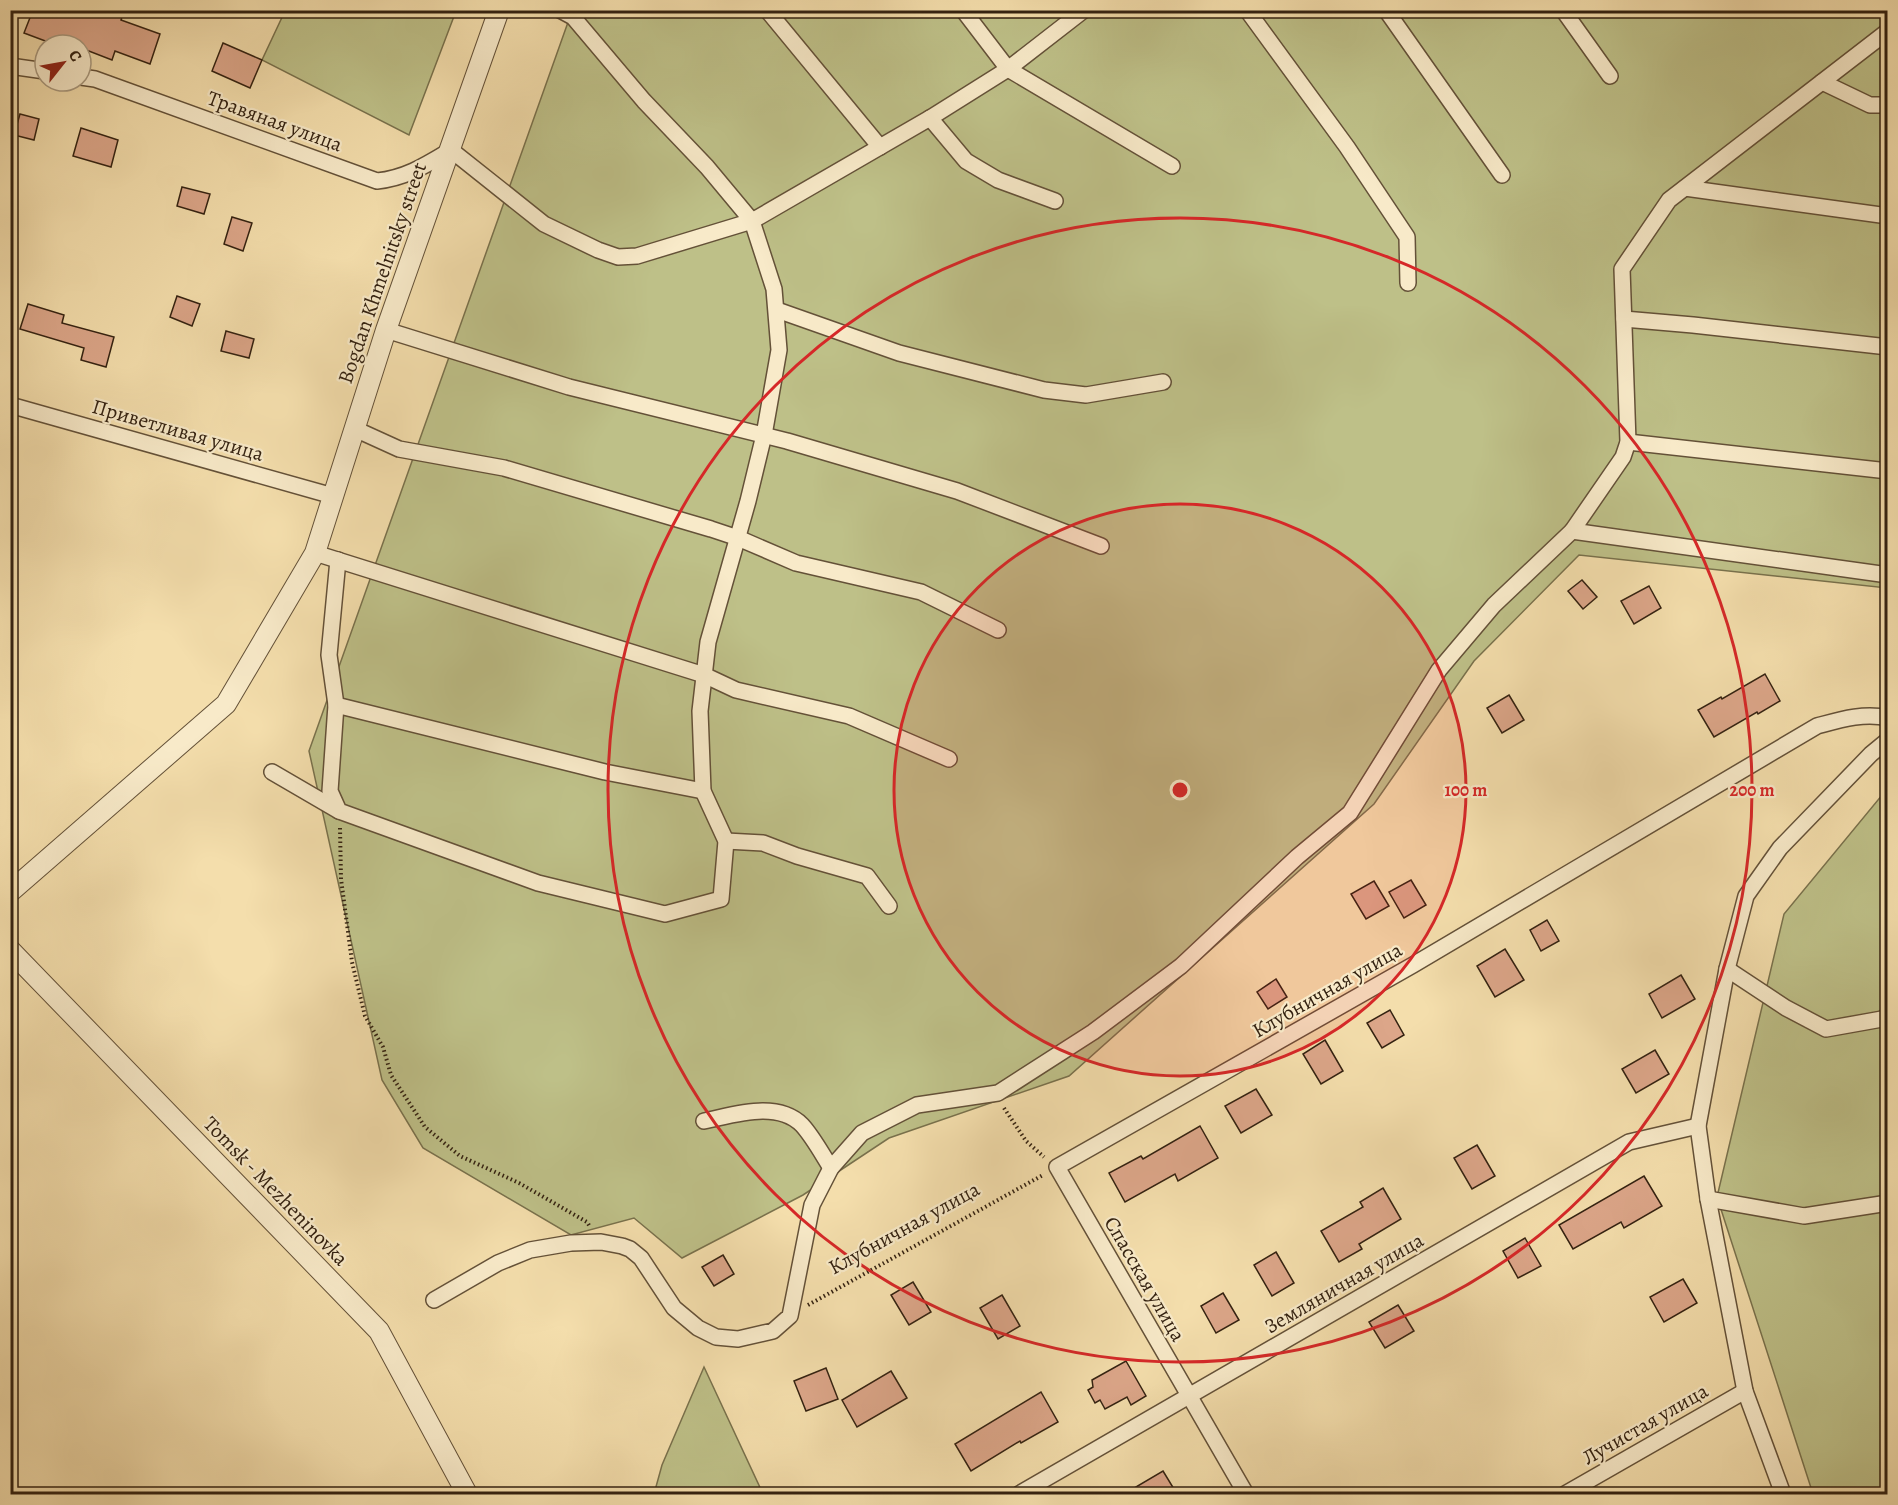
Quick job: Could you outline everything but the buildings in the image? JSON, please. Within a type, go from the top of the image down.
[{"type":"street","name":"Bogdan Khmelnitsky street","points":[[315,554],[386,330],[499,10]]},
{"type":"street","points":[[272,772],[339,810],[538,883],[664,914],[721,899],[726,841],[703,791],[700,711],[708,642],[738,538],[764,435],[779,350],[774,289],[752,221],[707,167],[644,101],[573,17],[560,10]]},
{"type":"street","points":[[767,10],[880,147]]},
{"type":"street","points":[[963,10],[1008,69],[1172,166]]},
{"type":"street","points":[[450,150],[543,224],[598,250],[618,256],[638,256],[752,221],[930,118],[1008,69],[1084,10]]},
{"type":"street","points":[[1247,10],[1347,147],[1407,237],[1408,283]]},
{"type":"street","points":[[1386,10],[1502,175]]},
{"type":"street","points":[[1563,10],[1610,76]]},
{"type":"street","points":[[434,1300],[498,1263],[530,1250],[571,1243],[601,1242],[630,1249],[641,1258],[674,1308],[698,1328],[716,1337],[738,1339],[773,1331],[789,1316],[812,1205],[831,1168],[862,1134],[917,1105],[998,1093],[1093,1032],[1181,966],[1298,857],[1350,813],[1438,670],[1494,605],[1572,531],[1623,457],[1628,442],[1622,269],[1670,200],[1887,31]]},
{"type":"street","points":[[10,66],[33,69]]},
{"type":"street","name":"Травяная улица","points":[[93,79],[377,181],[394,179],[415,172],[450,150]]},
{"type":"street","points":[[1822,82],[1870,105],[1887,105]]},
{"type":"street","points":[[930,118],[966,161],[998,180],[1055,201]]},
{"type":"street","points":[[1685,188],[1887,216]]},
{"type":"street","points":[[777,310],[899,353],[1044,390],[1086,395],[1163,382]]},
{"type":"street","points":[[1624,319],[1887,347]]},
{"type":"street","points":[[386,330],[569,387],[764,435],[957,491],[1101,546]]},
{"type":"street","name":"Приветливая улица","points":[[10,405],[333,496]]},
{"type":"street","points":[[355,429],[399,449],[504,468],[738,538],[796,563],[921,592],[998,630]]},
{"type":"street","points":[[1628,442],[1887,471]]},
{"type":"street","points":[[1572,531],[1887,575]]},
{"type":"street","points":[[10,892],[226,704],[315,554],[704,675],[736,690],[849,716],[950,759]]},
{"type":"street","points":[[338,560],[329,655],[336,705],[330,791],[339,810]]},
{"type":"street","points":[[336,705],[593,769],[703,791]]},
{"type":"street","name":"Клубничная улица","points":[[1057,1167],[1413,965],[1817,726],[1851,717],[1887,717]]},
{"type":"street","points":[[1783,1494],[1745,1391],[1708,1199],[1698,1126],[1727,969],[1746,896],[1780,848],[1887,740]]},
{"type":"street","points":[[726,841],[763,843],[797,856],[867,876],[889,906]]},
{"type":"street","name":"Tomsk - Mezheninovka","points":[[10,951],[379,1331],[467,1494]]},
{"type":"street","points":[[1727,969],[1786,1008],[1826,1029],[1882,1019],[1887,1015]]},
{"type":"street","points":[[704,1120],[757,1112],[779,1112],[801,1124],[831,1168]]},
{"type":"street","name":"Земляничная улица","points":[[1018,1494],[1629,1142],[1698,1126]]},
{"type":"street","name":"Спасская улица","points":[[1057,1167],[1246,1494]]},
{"type":"street","points":[[1708,1199],[1804,1216],[1887,1203]]},
{"type":"street","name":"Лучистая улица","points":[[1565,1494],[1745,1391]]},
{"type":"path","points":[[339,810],[341,879],[352,962],[365,1016],[383,1047],[392,1075],[425,1127],[460,1156],[519,1183],[587,1222],[601,1242]]},
{"type":"path","points":[[998,1093],[1004,1110],[1026,1142],[1057,1167]]},
{"type":"path","name":"Клубничная улица","points":[[789,1316],[1057,1167]]},
{"type":"green space","points":[[285,11],[456,11],[409,135],[262,60]]},
{"type":"green space","points":[[572,11],[1887,11],[1887,588],[1579,555],[1474,661],[1374,804],[1069,1076],[889,1138],[803,1195],[682,1258],[634,1218],[571,1235],[423,1148],[382,1080],[309,751]]},
{"type":"green space","points":[[1887,789],[1887,1494],[1813,1494],[1717,1197],[1784,914]]},
{"type":"green space","points":[[704,1367],[763,1494],[654,1494],[662,1465]]}]
